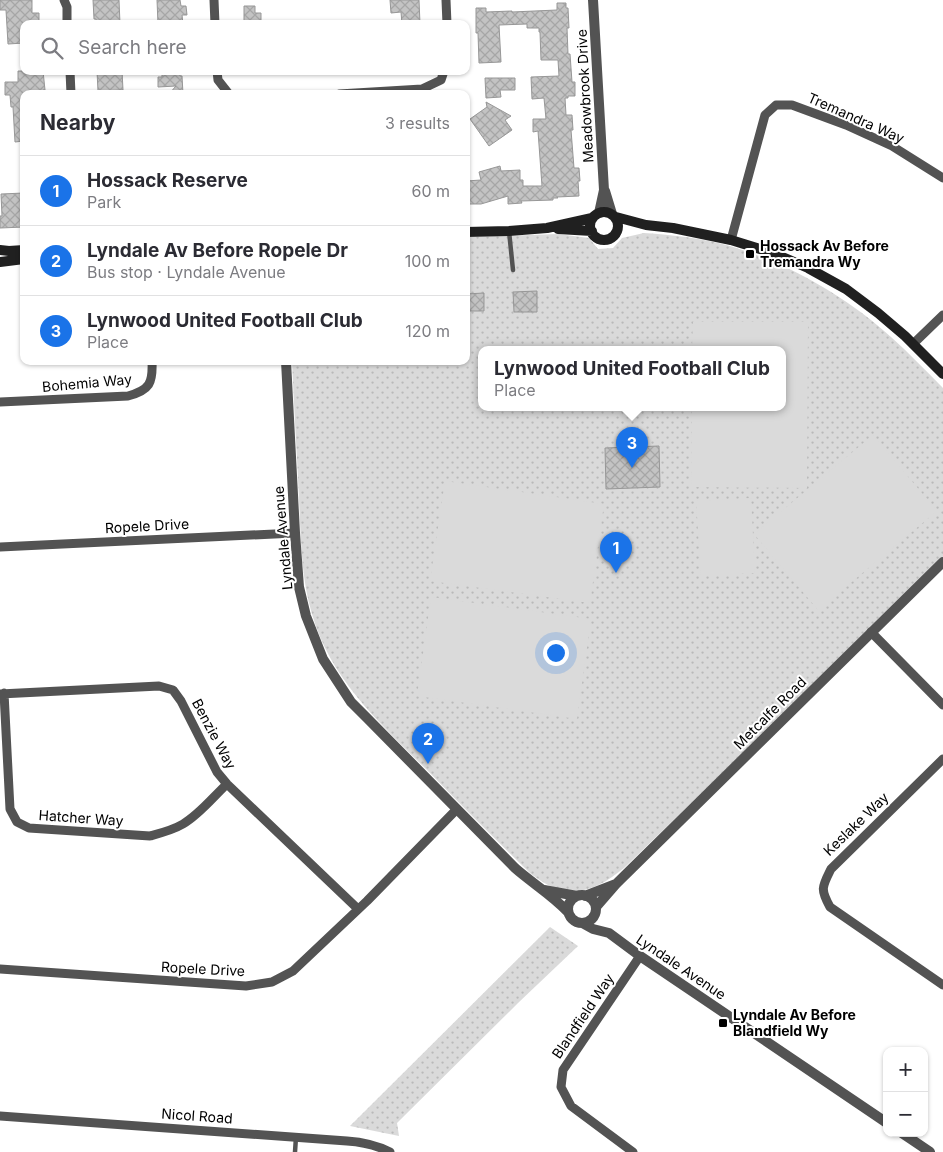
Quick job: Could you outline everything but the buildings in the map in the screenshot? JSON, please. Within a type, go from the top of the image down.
[{"type":"main road","points":[[547,228],[604,212],[646,225],[673,228],[731,240],[773,253],[808,268],[846,289],[891,323],[943,374]]},
{"type":"main road","points":[[596,215],[590,227],[594,235],[603,239],[611,238],[617,231],[618,224],[614,216]]},
{"type":"main road","points":[[617,231],[646,225]]},
{"type":"main road","points":[[470,232],[547,228],[592,231]]},
{"type":"main road","points":[[0,250],[20,250]]},
{"type":"main road","points":[[0,262],[20,260]]},
{"type":"street","points":[[64,0],[67,7],[68,20]]},
{"type":"street","points":[[214,0],[215,20]]},
{"type":"street","points":[[446,0],[446,20]]},
{"type":"street","name":"Meadowbrook Drive","points":[[593,0],[604,190],[614,216]]},
{"type":"street","points":[[70,75],[71,90]]},
{"type":"street","points":[[217,75],[218,80],[226,90]]},
{"type":"street","points":[[405,90],[422,89],[441,80],[443,75]]},
{"type":"street","name":"Tremandra Way","points":[[731,240],[764,115],[776,106],[792,105],[846,125],[892,146],[943,178]]},
{"type":"street","name":"Meadowbrook Drive","points":[[596,215],[604,190]]},
{"type":"street","points":[[913,344],[943,316]]},
{"type":"street","name":"Bohemia Way","points":[[0,402],[128,396],[138,393],[150,384],[153,374],[152,365]]},
{"type":"street","name":"Lyndale Avenue","points":[[286,365],[294,533],[299,587],[306,616],[323,659],[351,702],[514,868],[559,903],[568,912],[572,920],[593,929],[609,933],[883,1120]]},
{"type":"street","name":"Ropele Drive","points":[[0,547],[294,533]]},
{"type":"street","name":"Metcalfe Road","points":[[596,910],[616,884],[943,562]]},
{"type":"street","points":[[871,632],[943,705]]},
{"type":"street","name":"Benzie Way","points":[[2,694],[159,686],[173,690],[181,700],[217,772],[227,784],[358,909]]},
{"type":"street","name":"Hatcher Way","points":[[2,694],[10,809],[17,822],[29,828],[150,836],[167,832],[184,824],[227,784]]},
{"type":"street","name":"Keslake Way","points":[[943,759],[830,868],[823,884],[823,894],[830,907],[943,984]]},
{"type":"street","name":"Ropele Drive","points":[[0,969],[246,986],[272,982],[293,971],[358,909],[456,810]]},
{"type":"street","name":"Metcalfe Road","points":[[581,896],[616,884]]},
{"type":"street","name":"Lyndale Avenue","points":[[542,890],[581,896],[592,900],[609,933]]},
{"type":"street","points":[[568,912],[571,901],[581,896]]},
{"type":"street","points":[[584,924],[592,920],[596,910]]},
{"type":"street","name":"Blandfield Way","points":[[633,1152],[571,1106],[561,1088],[563,1070],[640,956]]},
{"type":"street","name":"Nicol Road","points":[[0,1116],[296,1137],[367,1144],[390,1152]]},
{"type":"street","points":[[907,1137],[924,1150]]},
{"type":"lane","points":[[509,231],[513,270]]},
{"type":"lane","points":[[295,1152],[296,1137]]},
{"type":"shaded area","points":[[644,233],[698,239],[752,253],[795,272],[836,295],[874,322],[891,337],[943,388],[943,559],[624,868],[606,881],[589,889],[570,891],[548,885],[531,874],[360,701],[332,660],[312,614],[304,572],[292,365],[470,365],[470,237],[558,234],[589,238],[598,249],[613,248],[622,238]]},
{"type":"shaded area","points":[[693,322],[808,322],[807,488],[691,487],[692,411],[786,411],[786,346],[692,346]]},
{"type":"shaded area","points":[[873,435],[937,511],[818,610],[754,534]]},
{"type":"shaded area","points":[[445,481],[604,504],[590,603],[430,581]]},
{"type":"shaded area","points":[[751,498],[755,573],[701,576],[696,501]]},
{"type":"shaded area","points":[[431,597],[591,619],[577,719],[417,696]]},
{"type":"shaded area","points":[[550,927],[578,946],[397,1123],[399,1136],[350,1126]]},
{"type":"place","name":"Hossack Av Before Tremandra Wy","points":[[750,254]]},
{"type":"place","name":"Lynwood United Football Club","points":[[632,468]]},
{"type":"place","name":"Hossack Reserve","points":[[616,573]]},
{"type":"place","name":"Lyndale Av Before Ropele Dr","points":[[428,764]]},
{"type":"place","name":"Lyndale Av Before Blandfield Wy","points":[[723,1023]]}]
